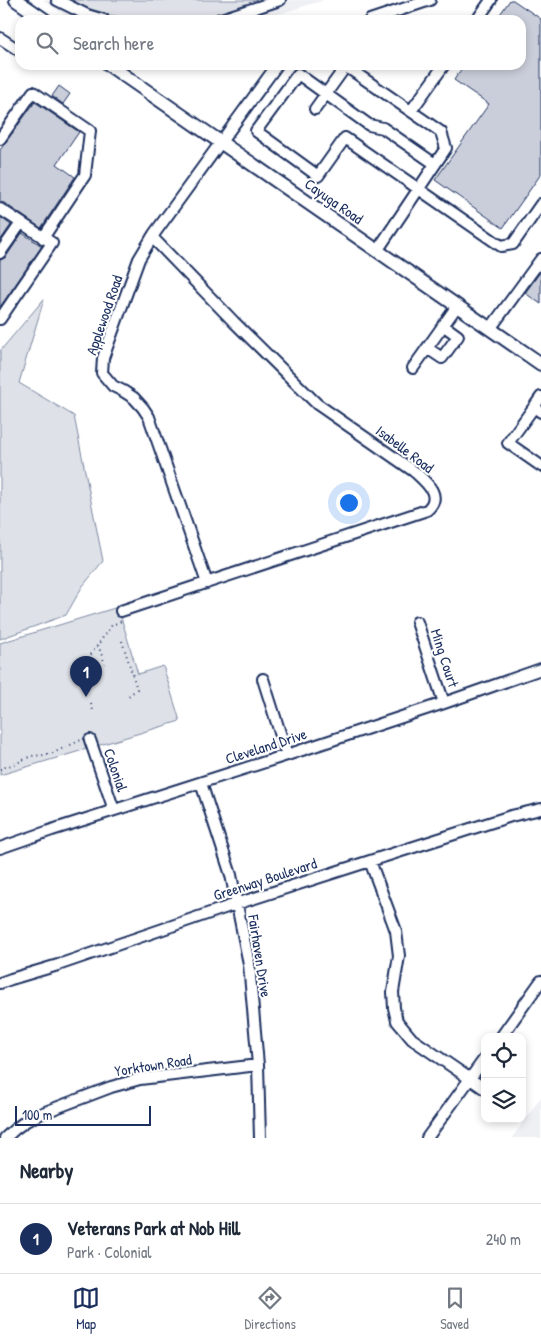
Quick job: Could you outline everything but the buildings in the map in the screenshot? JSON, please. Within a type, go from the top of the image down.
[{"type":"main road","points":[[16,0],[38,15]]},
{"type":"main road","name":"Cayuga Road","points":[[116,70],[541,364]]},
{"type":"street","points":[[57,0],[87,15]]},
{"type":"street","points":[[234,15],[280,0]]},
{"type":"street","points":[[385,15],[430,0]]},
{"type":"street","points":[[480,15],[491,0]]},
{"type":"street","points":[[0,38],[15,48]]},
{"type":"street","name":"Applewood Road","points":[[206,583],[148,417],[134,398],[113,386],[102,374],[102,358],[139,259],[152,237],[273,70]]},
{"type":"street","points":[[315,109],[342,70]]},
{"type":"street","points":[[351,70],[441,132],[446,148],[377,251]]},
{"type":"street","points":[[411,111],[440,70]]},
{"type":"street","points":[[435,164],[383,128],[369,125],[298,74],[256,131],[318,176],[345,138],[501,246],[513,244],[541,204]]},
{"type":"street","points":[[0,139],[33,92],[90,131],[85,175],[43,238]]},
{"type":"street","points":[[0,209],[52,243],[0,319]]},
{"type":"street","points":[[0,253],[21,223]]},
{"type":"street","name":"Isabelle Road","points":[[121,611],[427,510],[434,501],[432,490],[415,472],[317,404],[152,237]]},
{"type":"street","points":[[490,328],[541,259]]},
{"type":"street","points":[[412,368],[457,306]]},
{"type":"street","points":[[427,348],[442,358],[458,336],[443,326]]},
{"type":"street","points":[[541,397],[538,410],[508,443],[541,466]]},
{"type":"street","name":"Ming Court","points":[[417,622],[444,703]]},
{"type":"street","name":"Cleveland Drive","points":[[0,848],[287,755],[541,669]]},
{"type":"street","points":[[263,679],[287,755]]},
{"type":"street","name":"Colonial","points":[[87,740],[114,810]]},
{"type":"street","name":"Fairhaven Drive","points":[[201,783],[230,875],[249,964],[258,1065],[260,1138]]},
{"type":"street","name":"Greenway Boulevard","points":[[0,983],[236,904],[511,816],[541,809]]},
{"type":"street","points":[[370,861],[396,931],[399,956],[393,992],[397,1021],[412,1039],[481,1086]]},
{"type":"street","points":[[504,1033],[541,981]]},
{"type":"street","points":[[427,1138],[481,1064]]},
{"type":"street","name":"Yorktown Road","points":[[5,1138],[15,1129],[40,1114],[111,1087],[140,1079],[258,1065]]},
{"type":"path","points":[[79,671],[112,625],[122,622]]},
{"type":"path","points":[[122,642],[137,688],[126,698]]},
{"type":"path","points":[[98,645],[105,664]]},
{"type":"path","points":[[91,704],[93,710]]},
{"type":"path","points":[[0,769],[31,756],[53,753],[87,740]]},
{"type":"shaded area","points":[[43,0],[324,0],[275,15],[65,15]]},
{"type":"shaded area","points":[[69,0],[263,0],[215,15],[112,15]]},
{"type":"shaded area","points":[[44,299],[19,383],[74,416],[103,561],[82,587],[66,615],[0,639],[0,351]]},
{"type":"shaded area","points":[[118,607],[138,674],[163,666],[180,721],[0,775],[0,643]]},
{"type":"shaded area","points":[[541,1097],[541,1138],[512,1138],[523,1123],[526,1123],[526,1118]]},
{"type":"place","name":"Veterans Park at Nob Hill","points":[[86,697]]}]
